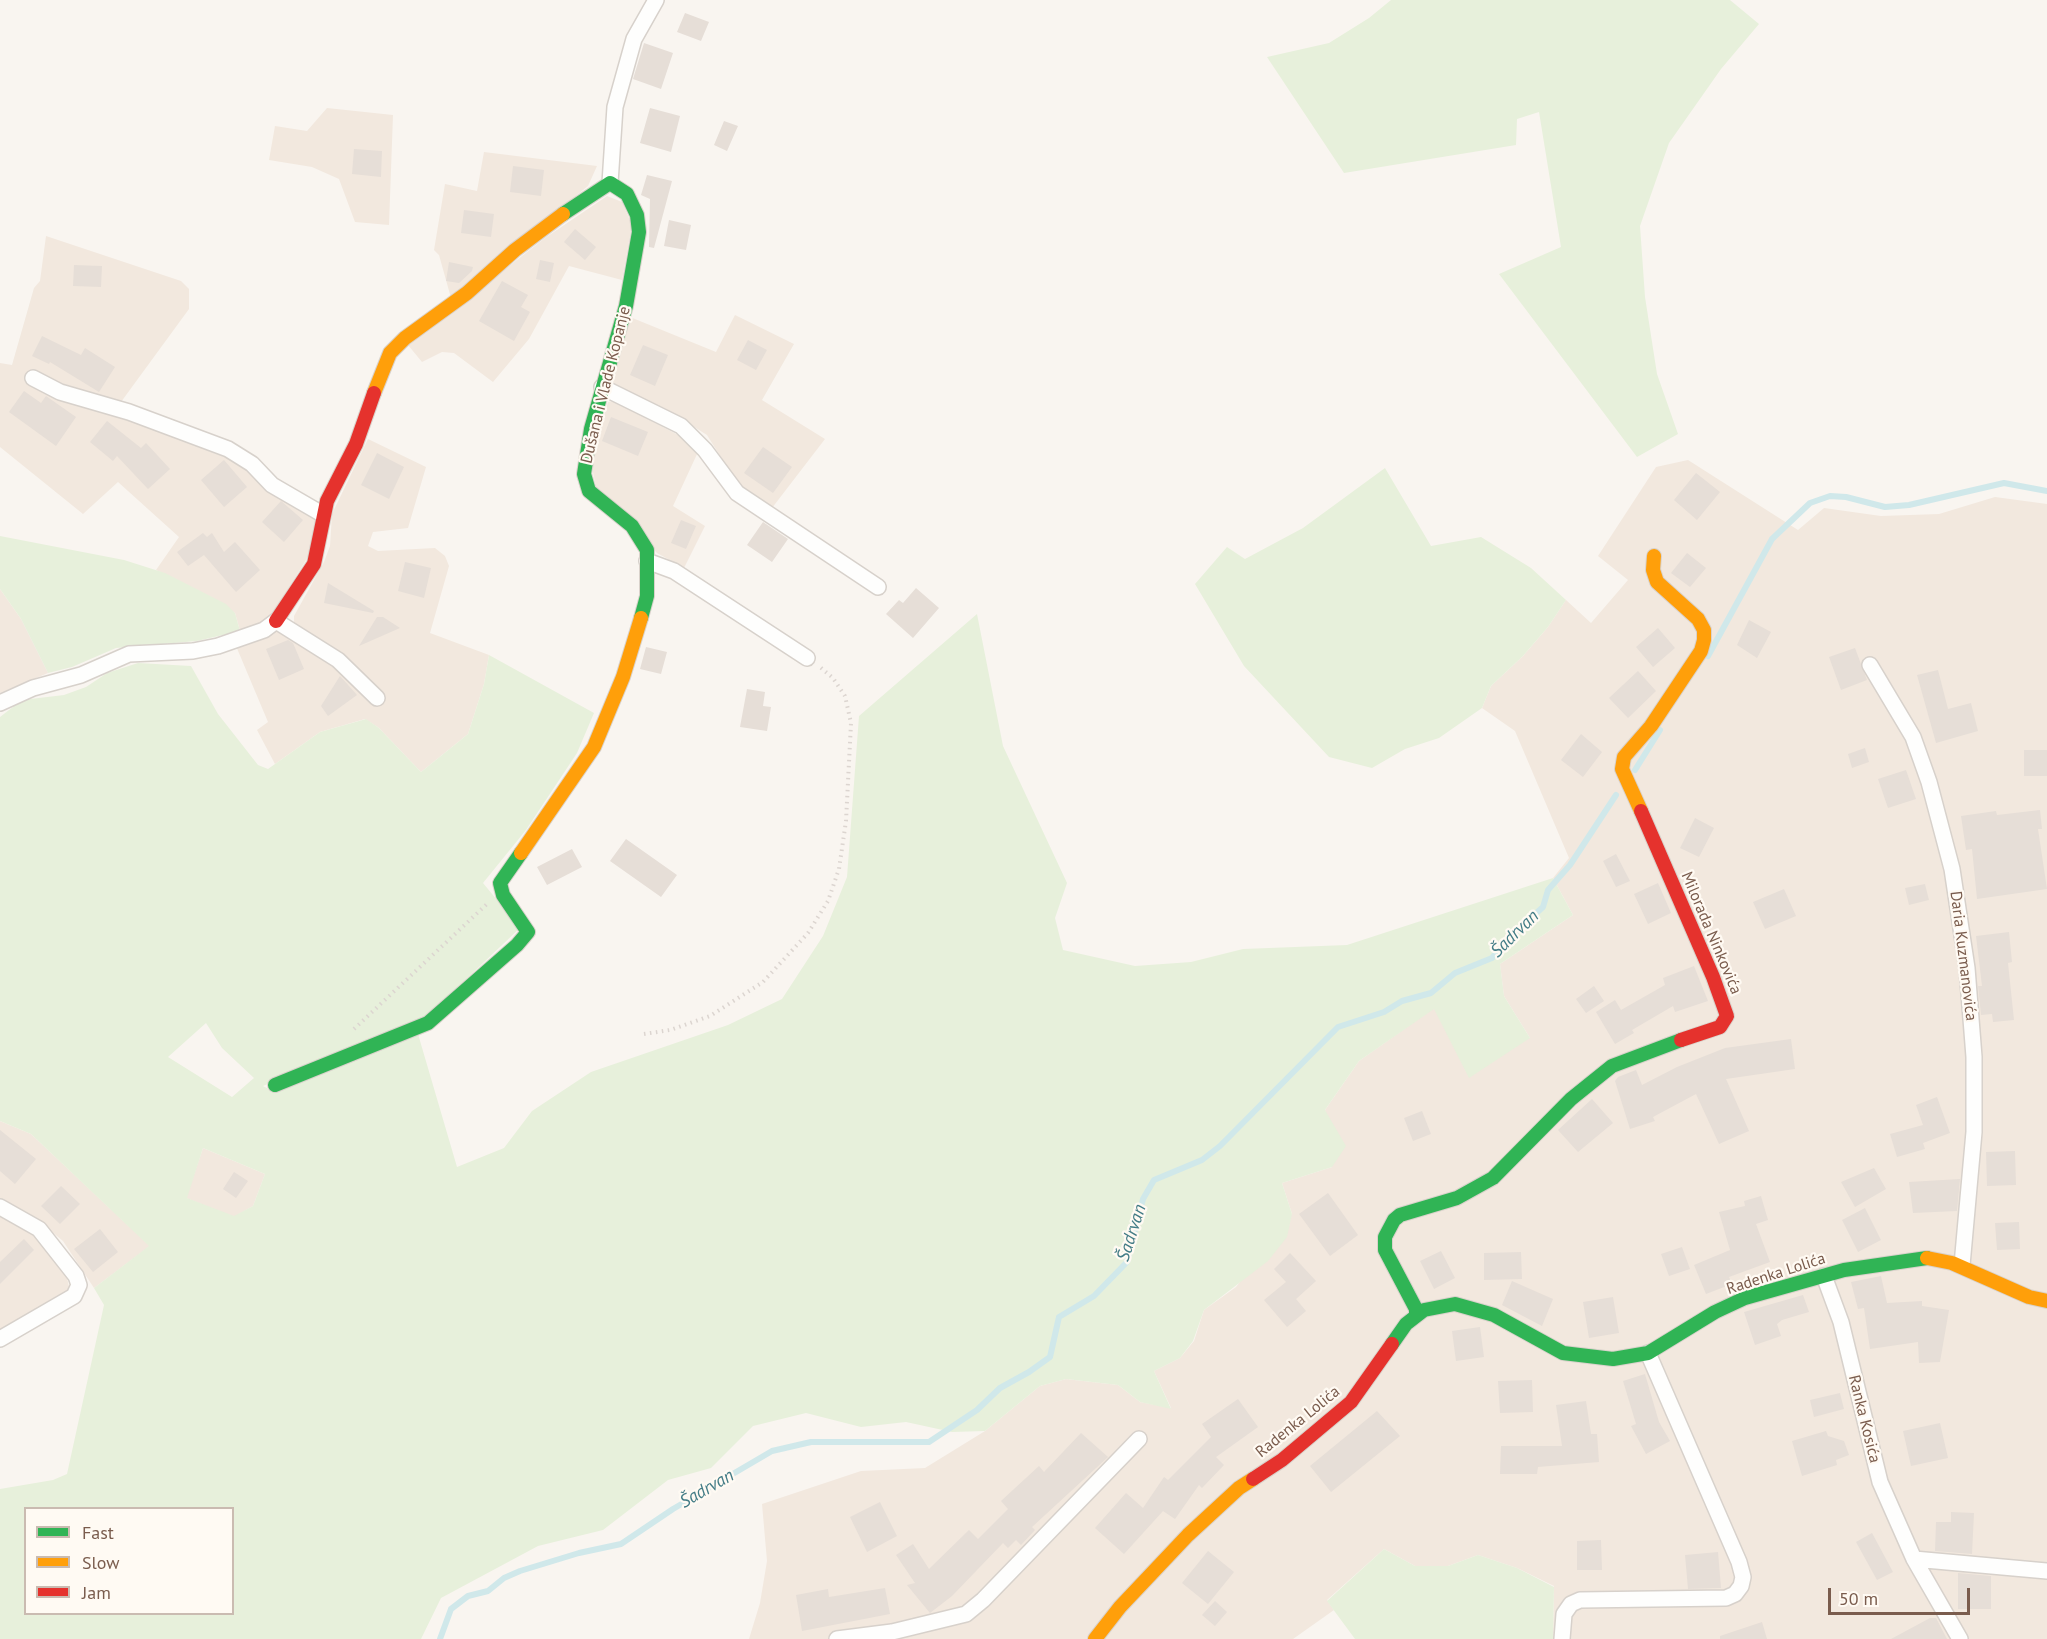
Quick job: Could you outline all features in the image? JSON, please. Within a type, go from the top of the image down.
[{"type":"street","points":[[0,703],[33,688],[81,675],[129,654],[193,651],[218,646],[264,630],[276,621],[314,564],[322,532],[322,514],[356,444],[381,371],[390,353],[405,338],[467,293],[515,250],[610,183],[615,107],[634,39],[656,0]]},
{"type":"street","name":"Dušana i Vlade Kopanje","points":[[502,890],[500,883],[505,872],[567,790],[598,738],[636,638],[647,596],[646,550],[632,526],[602,503],[585,483],[584,463],[602,387],[626,306],[639,232],[637,215],[627,194],[610,183]]},
{"type":"street","points":[[33,378],[60,392],[129,412],[228,449],[252,464],[272,485],[322,514]]},
{"type":"street","points":[[602,387],[681,426],[705,450],[737,493],[878,587]]},
{"type":"street","name":"Milorada Ninkovića","points":[[1416,1316],[1413,1303],[1385,1250],[1385,1237],[1394,1220],[1400,1215],[1457,1198],[1493,1178],[1565,1105],[1612,1066],[1670,1043],[1720,1027],[1726,1021],[1727,1016],[1713,977],[1622,769],[1624,757],[1651,726],[1701,651],[1704,640],[1704,630],[1698,619],[1665,592],[1657,582],[1653,570],[1654,556]]},
{"type":"street","points":[[647,561],[674,571],[807,658]]},
{"type":"street","points":[[276,621],[338,660],[377,698]]},
{"type":"street","name":"Daria Kuzmanovića","points":[[1870,665],[1913,737],[1929,782],[1952,869],[1967,968],[1974,1057],[1974,1132],[1962,1265]]},
{"type":"street","points":[[275,1085],[411,1032],[428,1023],[518,945],[528,932],[525,923],[502,890]]},
{"type":"street","points":[[0,1207],[39,1229],[76,1276],[79,1285],[74,1296],[0,1339]]},
{"type":"street","name":"Radenka Lolića","points":[[1095,1639],[1120,1607],[1188,1535],[1239,1488],[1282,1460],[1351,1402],[1406,1324],[1416,1316],[1440,1306],[1462,1305],[1494,1315],[1530,1337],[1563,1353],[1613,1359],[1648,1353],[1706,1317],[1745,1298],[1864,1266],[1913,1258],[1940,1260],[1962,1265],[2015,1291],[2047,1301]]},
{"type":"street","name":"Ranka Kosića","points":[[1824,1276],[1841,1322],[1880,1482],[1914,1559],[1960,1639]]},
{"type":"street","points":[[1562,1639],[1564,1614],[1571,1604],[1580,1600],[1726,1598],[1735,1594],[1743,1577],[1739,1562],[1648,1353]]},
{"type":"street","points":[[837,1639],[910,1628],[966,1614],[983,1600],[1139,1439]]},
{"type":"street","points":[[1914,1559],[2047,1571]]},
{"type":"path","points":[[644,1034],[670,1030],[710,1016],[763,982],[808,933],[828,901],[839,869],[846,820],[851,723],[844,696],[833,678],[807,658]]},
{"type":"path","points":[[354,1029],[502,890]]},
{"type":"shaded area","points":[[327,108],[393,115],[389,225],[355,222],[339,179],[312,167],[269,160],[275,126],[307,131]]},
{"type":"shaded area","points":[[484,152],[597,166],[588,186],[451,298],[439,255],[434,250],[445,184],[477,191]]},
{"type":"shaded area","points":[[607,196],[622,202],[632,225],[622,280],[569,266],[529,339],[493,382],[454,353],[442,352],[422,362],[408,345],[545,238]]},
{"type":"shaded area","points":[[46,236],[181,281],[189,289],[189,309],[121,402],[51,380],[33,370],[25,377],[38,388],[65,400],[128,420],[235,461],[252,470],[270,493],[313,517],[316,521],[311,552],[271,616],[260,624],[240,631],[235,613],[156,570],[179,537],[118,482],[83,514],[0,447],[0,363],[12,365],[34,288],[40,281]]},
{"type":"shaded area","points":[[735,315],[794,344],[762,400],[825,439],[772,508],[739,486],[707,435],[664,408],[611,385],[630,317],[716,352]]},
{"type":"shaded area","points":[[613,401],[680,436],[698,452],[673,506],[705,526],[684,568],[657,553],[596,487],[591,462],[608,402]]},
{"type":"shaded area","points":[[368,439],[426,467],[408,528],[373,532],[368,546],[378,551],[435,548],[445,556],[449,566],[430,633],[489,655],[484,684],[468,734],[421,772],[379,728],[365,719],[320,732],[275,764],[257,730],[268,722],[236,646],[278,628],[338,666],[376,706],[384,699],[294,624],[294,616],[324,562],[330,546],[332,514]]},
{"type":"shaded area","points":[[1688,460],[1798,530],[1824,508],[1881,516],[1939,514],[1995,497],[2047,504],[2047,1639],[1553,1639],[1554,1586],[1517,1568],[1478,1555],[1448,1566],[1415,1566],[1384,1549],[1327,1600],[1334,1610],[1293,1639],[749,1639],[760,1603],[767,1561],[762,1504],[861,1471],[925,1468],[985,1431],[1040,1386],[1066,1379],[1118,1385],[1140,1402],[1171,1408],[1154,1371],[1180,1358],[1194,1341],[1204,1310],[1236,1287],[1292,1214],[1282,1183],[1332,1167],[1325,1110],[1359,1061],[1434,1008],[1530,1038],[1504,996],[1500,964],[1573,915],[1553,878],[1569,858],[1515,731],[1482,708],[1491,686],[1523,656],[1548,627],[1566,600],[1591,623],[1628,580],[1598,556],[1656,467]]},
{"type":"shaded area","points":[[0,589],[21,619],[48,673],[0,693]]},
{"type":"shaded area","points":[[0,1121],[31,1134],[150,1246],[94,1288],[63,1241],[38,1220],[0,1200]]},
{"type":"shaded area","points":[[203,1148],[265,1174],[253,1206],[234,1217],[186,1198]]},
{"type":"shaded area","points":[[0,1213],[38,1235],[66,1273],[69,1287],[68,1292],[0,1330]]},
{"type":"green space","points":[[1391,0],[1730,0],[1759,24],[1721,69],[1669,143],[1640,226],[1645,297],[1657,374],[1678,434],[1637,457],[1499,274],[1561,247],[1539,112],[1517,119],[1516,145],[1344,173],[1267,57],[1329,43],[1369,18]]},
{"type":"green space","points":[[1385,468],[1431,546],[1481,537],[1531,568],[1566,600],[1548,627],[1523,656],[1491,686],[1482,708],[1439,738],[1405,749],[1372,768],[1329,757],[1244,666],[1195,584],[1227,547],[1245,559],[1303,528]]},
{"type":"green space","points":[[0,536],[124,560],[165,573],[226,604],[235,613],[240,631],[197,641],[116,648],[72,667],[48,673],[21,619],[0,589]]},
{"type":"green space","points":[[977,614],[1003,746],[1067,883],[1055,918],[1063,950],[1135,966],[1191,962],[1243,949],[1347,945],[1553,878],[1573,915],[1500,964],[1504,996],[1530,1038],[1469,1078],[1434,1009],[1359,1061],[1325,1110],[1346,1146],[1332,1167],[1282,1183],[1292,1214],[1287,1237],[1268,1261],[1204,1310],[1193,1341],[1180,1358],[1154,1371],[1171,1409],[1140,1402],[1118,1385],[1066,1379],[1040,1386],[985,1431],[952,1432],[906,1422],[861,1427],[806,1413],[753,1426],[711,1468],[668,1480],[603,1530],[538,1546],[441,1598],[421,1639],[0,1639],[0,1489],[53,1480],[67,1474],[104,1305],[94,1288],[149,1246],[31,1134],[0,1121],[0,717],[22,700],[64,695],[86,687],[107,673],[138,663],[191,666],[218,714],[258,765],[268,769],[320,732],[366,719],[379,728],[421,772],[468,734],[484,684],[489,655],[594,713],[577,753],[526,830],[483,883],[520,928],[425,1018],[263,1086],[276,1093],[418,1034],[457,1167],[504,1148],[532,1111],[591,1072],[728,1025],[782,999],[823,936],[847,877],[859,716]],"holes":[[[206,1023],[222,1048],[254,1078],[232,1097],[168,1057]],[[203,1148],[265,1174],[253,1206],[234,1216],[187,1198]]]},
{"type":"green space","points":[[1384,1549],[1415,1566],[1448,1566],[1478,1555],[1517,1568],[1554,1587],[1553,1639],[1355,1639],[1327,1601]]},
{"type":"building","points":[[685,13],[709,22],[701,41],[677,32]]},
{"type":"building","points":[[644,43],[673,53],[661,89],[633,79]]},
{"type":"building","points":[[650,108],[680,116],[671,152],[640,143]]},
{"type":"building","points":[[724,121],[738,126],[727,151],[714,145]]},
{"type":"building","points":[[354,149],[382,151],[381,177],[352,174]]},
{"type":"building","points":[[513,166],[544,170],[541,196],[510,192]]},
{"type":"building","points":[[647,175],[672,181],[654,248],[649,247],[650,199],[641,195]]},
{"type":"building","points":[[464,210],[494,214],[491,237],[461,233]]},
{"type":"building","points":[[669,220],[691,225],[686,250],[664,246]]},
{"type":"building","points":[[575,229],[596,247],[585,260],[564,242]]},
{"type":"building","points":[[540,260],[554,263],[550,282],[536,279]]},
{"type":"building","points":[[449,262],[473,267],[472,271],[459,283],[446,281]]},
{"type":"building","points":[[74,265],[102,266],[101,287],[73,286]]},
{"type":"building","points":[[502,281],[528,295],[521,307],[530,312],[514,341],[479,321]]},
{"type":"building","points":[[42,336],[81,355],[85,348],[115,367],[99,392],[50,362],[49,364],[32,356]]},
{"type":"building","points":[[748,340],[767,350],[756,370],[737,360]]},
{"type":"building","points":[[643,345],[668,355],[655,386],[630,375]]},
{"type":"building","points":[[24,391],[41,403],[46,396],[76,417],[56,446],[9,412]]},
{"type":"building","points":[[611,417],[648,432],[638,456],[602,441]]},
{"type":"building","points":[[107,421],[141,448],[146,443],[170,469],[148,489],[117,456],[113,461],[90,442]]},
{"type":"building","points":[[763,447],[792,467],[773,493],[744,473]]},
{"type":"building","points":[[377,453],[404,467],[389,499],[361,485]]},
{"type":"building","points":[[224,460],[247,487],[224,507],[201,480]]},
{"type":"building","points":[[1696,473],[1720,492],[1697,520],[1674,500]]},
{"type":"building","points":[[281,501],[303,520],[284,542],[262,522]]},
{"type":"building","points":[[681,520],[696,526],[686,549],[671,543]]},
{"type":"building","points":[[763,522],[788,539],[772,562],[747,545]]},
{"type":"building","points":[[203,533],[207,537],[212,533],[224,552],[235,542],[260,570],[236,592],[204,555],[188,566],[177,552]]},
{"type":"building","points":[[1687,553],[1706,568],[1690,587],[1671,573]]},
{"type":"building","points":[[405,562],[431,568],[424,598],[398,591]]},
{"type":"building","points":[[328,583],[374,611],[373,613],[324,603]]},
{"type":"building","points":[[916,588],[939,608],[913,638],[886,614],[899,600],[903,603]]},
{"type":"building","points":[[377,617],[383,617],[400,628],[359,646]]},
{"type":"building","points":[[1749,620],[1771,632],[1757,658],[1737,645]]},
{"type":"building","points":[[1658,628],[1675,648],[1653,667],[1636,647]]},
{"type":"building","points":[[288,640],[293,643],[304,669],[279,680],[266,649]]},
{"type":"building","points":[[646,647],[667,652],[661,674],[640,669]]},
{"type":"building","points":[[1855,648],[1867,680],[1841,690],[1829,657]]},
{"type":"building","points":[[1938,670],[1948,709],[1971,703],[1978,731],[1936,743],[1917,675]]},
{"type":"building","points":[[1638,671],[1656,691],[1628,718],[1609,698]]},
{"type":"building","points":[[340,676],[357,695],[328,716],[321,706]]},
{"type":"building","points":[[747,689],[765,692],[763,706],[771,707],[767,731],[740,727]]},
{"type":"building","points":[[1581,734],[1602,752],[1583,777],[1561,760]]},
{"type":"building","points":[[1865,748],[1869,762],[1852,768],[1848,754]]},
{"type":"building","points":[[2024,750],[2047,750],[2047,776],[2024,776]]},
{"type":"building","points":[[1906,770],[1916,799],[1888,808],[1878,779]]},
{"type":"building","points":[[2040,810],[2042,829],[2038,829],[2047,889],[1977,899],[1972,849],[1966,850],[1961,816],[1996,811],[1997,815]]},
{"type":"building","points":[[1695,818],[1714,828],[1699,857],[1680,848]]},
{"type":"building","points":[[626,839],[677,875],[661,897],[610,861]]},
{"type":"building","points":[[572,849],[582,867],[547,885],[537,867]]},
{"type":"building","points":[[1616,854],[1630,881],[1616,887],[1603,861]]},
{"type":"building","points":[[1658,883],[1671,913],[1648,924],[1634,894]]},
{"type":"building","points":[[1925,884],[1929,900],[1909,905],[1905,888]]},
{"type":"building","points":[[1784,889],[1796,916],[1765,929],[1753,902]]},
{"type":"building","points":[[2009,932],[2012,962],[2008,963],[2014,1020],[1993,1022],[1992,1014],[1981,1015],[1978,986],[1982,986],[1976,936]]},
{"type":"building","points":[[1694,966],[1708,1001],[1675,1012],[1673,1006],[1632,1030],[1634,1033],[1615,1044],[1596,1012],[1615,1000],[1621,1010],[1665,985],[1663,978]]},
{"type":"building","points":[[1594,986],[1604,1001],[1586,1013],[1576,999]]},
{"type":"building","points":[[1791,1039],[1795,1069],[1726,1079],[1749,1131],[1719,1144],[1696,1094],[1653,1117],[1655,1121],[1630,1129],[1615,1081],[1618,1077],[1636,1070],[1642,1085],[1677,1067],[1725,1048]]},
{"type":"building","points":[[1937,1097],[1950,1133],[1923,1143],[1925,1149],[1897,1157],[1890,1134],[1923,1125],[1916,1105]]},
{"type":"building","points":[[1592,1099],[1613,1123],[1578,1152],[1558,1130]]},
{"type":"building","points":[[1422,1111],[1431,1134],[1413,1141],[1404,1118]]},
{"type":"building","points":[[0,1130],[36,1159],[15,1184],[0,1171]]},
{"type":"building","points":[[2015,1151],[2016,1185],[1987,1186],[1986,1152]]},
{"type":"building","points":[[1874,1168],[1886,1189],[1855,1207],[1841,1182]]},
{"type":"building","points":[[234,1172],[248,1181],[236,1198],[223,1189]]},
{"type":"building","points":[[1960,1179],[1957,1211],[1913,1213],[1909,1182]]},
{"type":"building","points":[[61,1186],[80,1204],[60,1224],[41,1206]]},
{"type":"building","points":[[1328,1193],[1358,1235],[1330,1256],[1299,1214]]},
{"type":"building","points":[[1761,1196],[1768,1220],[1756,1224],[1770,1262],[1729,1277],[1732,1284],[1706,1294],[1694,1265],[1730,1250],[1719,1212],[1745,1206],[1744,1201]]},
{"type":"building","points":[[1865,1208],[1881,1240],[1858,1252],[1842,1220]]},
{"type":"building","points":[[2019,1222],[2020,1249],[1997,1250],[1995,1223]]},
{"type":"building","points":[[100,1229],[118,1252],[93,1272],[74,1249]]},
{"type":"building","points":[[24,1239],[34,1250],[0,1284],[0,1262]]},
{"type":"building","points":[[1682,1247],[1690,1269],[1669,1276],[1661,1254]]},
{"type":"building","points":[[1441,1251],[1455,1278],[1434,1289],[1420,1261]]},
{"type":"building","points":[[1521,1252],[1522,1279],[1484,1280],[1484,1253]]},
{"type":"building","points":[[1290,1253],[1316,1281],[1296,1299],[1306,1311],[1287,1327],[1264,1300],[1286,1282],[1274,1269]]},
{"type":"building","points":[[1881,1276],[1887,1303],[1922,1301],[1922,1306],[1949,1310],[1940,1362],[1919,1363],[1918,1342],[1870,1349],[1864,1308],[1858,1309],[1851,1282]]},
{"type":"building","points":[[1512,1281],[1553,1299],[1542,1326],[1502,1305]]},
{"type":"building","points":[[1803,1295],[1809,1312],[1782,1320],[1777,1324],[1781,1336],[1755,1345],[1744,1312]]},
{"type":"building","points":[[1613,1297],[1619,1333],[1589,1338],[1583,1302]]},
{"type":"building","points":[[1480,1327],[1484,1357],[1456,1361],[1452,1331]]},
{"type":"building","points":[[1645,1374],[1659,1422],[1670,1441],[1646,1454],[1631,1426],[1636,1424],[1623,1381]]},
{"type":"building","points":[[1532,1380],[1533,1412],[1500,1413],[1498,1381]]},
{"type":"building","points":[[1840,1393],[1844,1409],[1814,1417],[1810,1400]]},
{"type":"building","points":[[1238,1399],[1258,1427],[1216,1457],[1224,1465],[1202,1488],[1199,1485],[1175,1519],[1163,1511],[1124,1554],[1095,1528],[1126,1493],[1143,1508],[1164,1477],[1168,1480],[1211,1437],[1202,1424]]},
{"type":"building","points":[[1586,1401],[1591,1434],[1597,1434],[1599,1462],[1538,1467],[1537,1474],[1500,1474],[1501,1446],[1562,1446],[1556,1405]]},
{"type":"building","points":[[1377,1411],[1400,1436],[1331,1492],[1310,1466]]},
{"type":"building","points":[[1940,1423],[1948,1458],[1911,1466],[1903,1431]]},
{"type":"building","points":[[1826,1431],[1828,1436],[1844,1441],[1849,1455],[1836,1460],[1837,1465],[1802,1476],[1792,1441]]},
{"type":"building","points":[[1081,1433],[1108,1457],[1032,1527],[1035,1530],[1021,1545],[1016,1540],[1008,1548],[1003,1543],[952,1596],[930,1613],[907,1585],[915,1583],[896,1555],[913,1544],[929,1569],[969,1530],[978,1539],[1008,1509],[1001,1501],[1039,1466],[1044,1472]]},
{"type":"building","points":[[880,1502],[897,1536],[867,1552],[850,1517]]},
{"type":"building","points":[[1951,1512],[1974,1513],[1972,1554],[1935,1551],[1936,1522],[1951,1522]]},
{"type":"building","points":[[1872,1533],[1893,1572],[1877,1580],[1856,1542]]},
{"type":"building","points":[[1601,1540],[1602,1570],[1577,1570],[1577,1541]]},
{"type":"building","points":[[1208,1551],[1234,1572],[1208,1604],[1182,1583]]},
{"type":"building","points":[[1718,1552],[1721,1588],[1688,1589],[1685,1555]]},
{"type":"building","points":[[1958,1573],[1991,1576],[1991,1609],[1958,1609]]},
{"type":"building","points":[[885,1588],[890,1614],[802,1631],[796,1595],[828,1589],[829,1597]]},
{"type":"building","points":[[1215,1601],[1227,1612],[1215,1626],[1202,1615]]},
{"type":"building","points":[[1930,1618],[1936,1618],[1947,1639],[1891,1639]]},
{"type":"building","points":[[1762,1622],[1767,1639],[1720,1639],[1720,1636]]},
{"type":"waterway","points":[[1708,656],[1772,539],[1810,503],[1830,496],[1846,497],[1885,507],[1909,505],[2004,483],[2047,491]]},
{"type":"waterway","points":[[1635,770],[1660,730]]},
{"type":"waterway","name":"Šadrvan","points":[[440,1639],[451,1609],[468,1596],[488,1591],[504,1578],[520,1571],[579,1553],[621,1544],[673,1509],[772,1451],[811,1442],[929,1442],[977,1410],[1000,1388],[1050,1357],[1059,1317],[1094,1296],[1127,1262],[1143,1199],[1154,1180],[1202,1160],[1220,1146],[1338,1027],[1384,1012],[1402,1001],[1431,993],[1455,973],[1492,958],[1509,938],[1543,907],[1548,890],[1570,865],[1616,795]]},
{"type":"traffic: fast","points":[[563,214],[610,183],[627,194],[637,215],[639,232],[626,306],[591,429],[584,474],[589,491],[632,526],[647,550],[647,596],[641,618]]},
{"type":"traffic: fast","points":[[275,1085],[428,1023],[517,945],[528,932],[503,895],[500,883],[521,853]]},
{"type":"traffic: fast","points":[[1416,1316],[1416,1309],[1385,1250],[1385,1237],[1394,1220],[1400,1215],[1457,1198],[1493,1178],[1571,1099],[1612,1066],[1681,1040]]},
{"type":"traffic: fast","points":[[1392,1344],[1406,1324],[1424,1310],[1455,1304],[1494,1315],[1563,1353],[1613,1359],[1648,1353],[1715,1312],[1745,1298],[1844,1270],[1927,1258]]},
{"type":"traffic: slow","points":[[374,393],[390,353],[405,338],[467,293],[515,250],[563,214]]},
{"type":"traffic: slow","points":[[1641,811],[1622,769],[1624,757],[1651,726],[1701,651],[1704,640],[1704,630],[1698,619],[1657,582],[1653,570],[1654,556]]},
{"type":"traffic: slow","points":[[521,853],[594,747],[623,677],[641,618]]},
{"type":"traffic: slow","points":[[1927,1258],[1952,1263],[2029,1297],[2047,1301]]},
{"type":"traffic: slow","points":[[1095,1639],[1120,1607],[1188,1535],[1239,1488],[1253,1479]]},
{"type":"traffic: jam","points":[[276,621],[314,564],[327,501],[356,444],[374,393]]},
{"type":"traffic: jam","points":[[1641,811],[1713,977],[1727,1016],[1720,1027],[1681,1040]]},
{"type":"traffic: jam","points":[[1253,1479],[1282,1460],[1351,1402],[1392,1344]]}]
